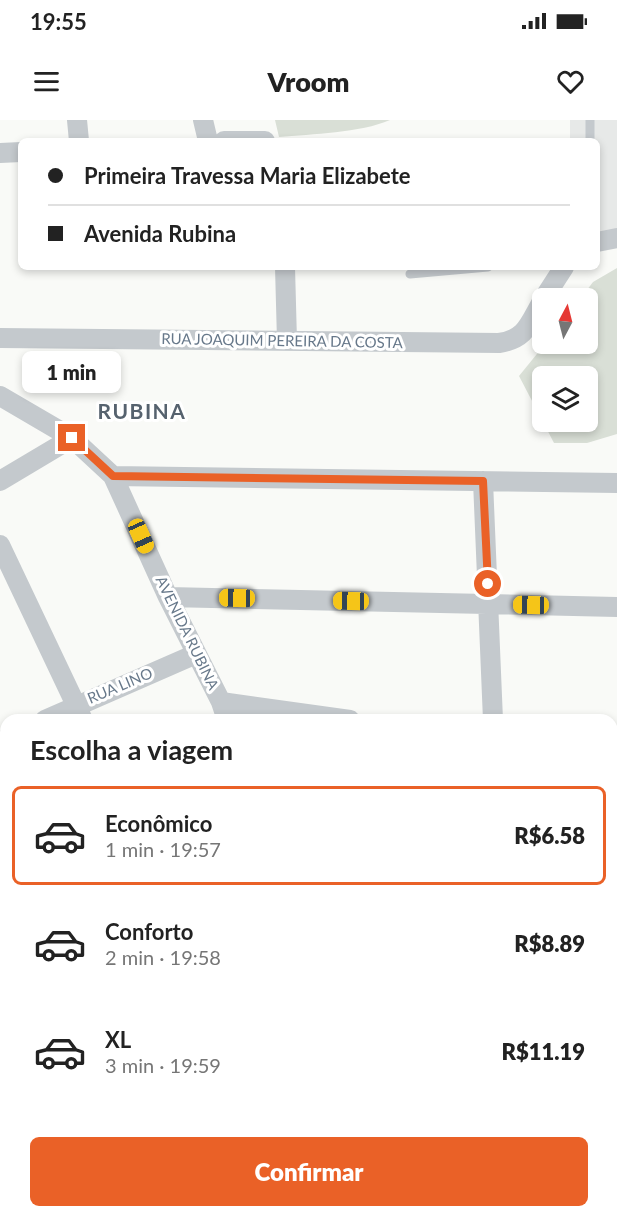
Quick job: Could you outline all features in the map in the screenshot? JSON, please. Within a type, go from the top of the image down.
[{"type":"street","points":[[77,120],[79,138]]},
{"type":"street","points":[[203,120],[207,138]]},
{"type":"street","points":[[0,153],[18,152]]},
{"type":"street","points":[[600,241],[617,238]]},
{"type":"street","points":[[285,270],[287,341]]},
{"type":"street","name":"RUA JOAQUIM PEREIRA DA COSTA","points":[[550,288],[562,270]]},
{"type":"street","name":"RUA JOAQUIM PEREIRA DA COSTA","points":[[0,338],[498,343],[513,341],[522,335],[532,318]]},
{"type":"street","name":"AVENIDA RUBINA","points":[[0,396],[72,438],[113,476],[168,597],[224,711]]},
{"type":"street","points":[[0,481],[72,438]]},
{"type":"street","points":[[113,476],[617,483]]},
{"type":"street","points":[[483,481],[493,714]]},
{"type":"street","points":[[0,545],[79,712]]},
{"type":"street","points":[[168,597],[617,607]]},
{"type":"street","name":"RUA LINO","points":[[79,712],[196,654]]},
{"type":"street","points":[[224,711],[266,714]]},
{"type":"lane","points":[[590,120],[590,138]]},
{"type":"lane","points":[[410,274],[455,270]]},
{"type":"shaded area","points":[[275,120],[390,120],[365,128],[279,137]]},
{"type":"shaded area","points":[[570,120],[617,120],[617,233],[600,235],[600,138],[570,138]]},
{"type":"shaded area","points":[[617,268],[617,434],[587,443],[554,443],[548,432],[598,432],[598,366],[532,366],[532,401],[519,376],[537,354],[598,354],[598,288],[588,288],[593,282]]},
{"type":"district","name":"RUBINA","points":[[142,412]]},
{"type":"route","points":[[72,438],[113,476],[483,481],[488,584]]}]
